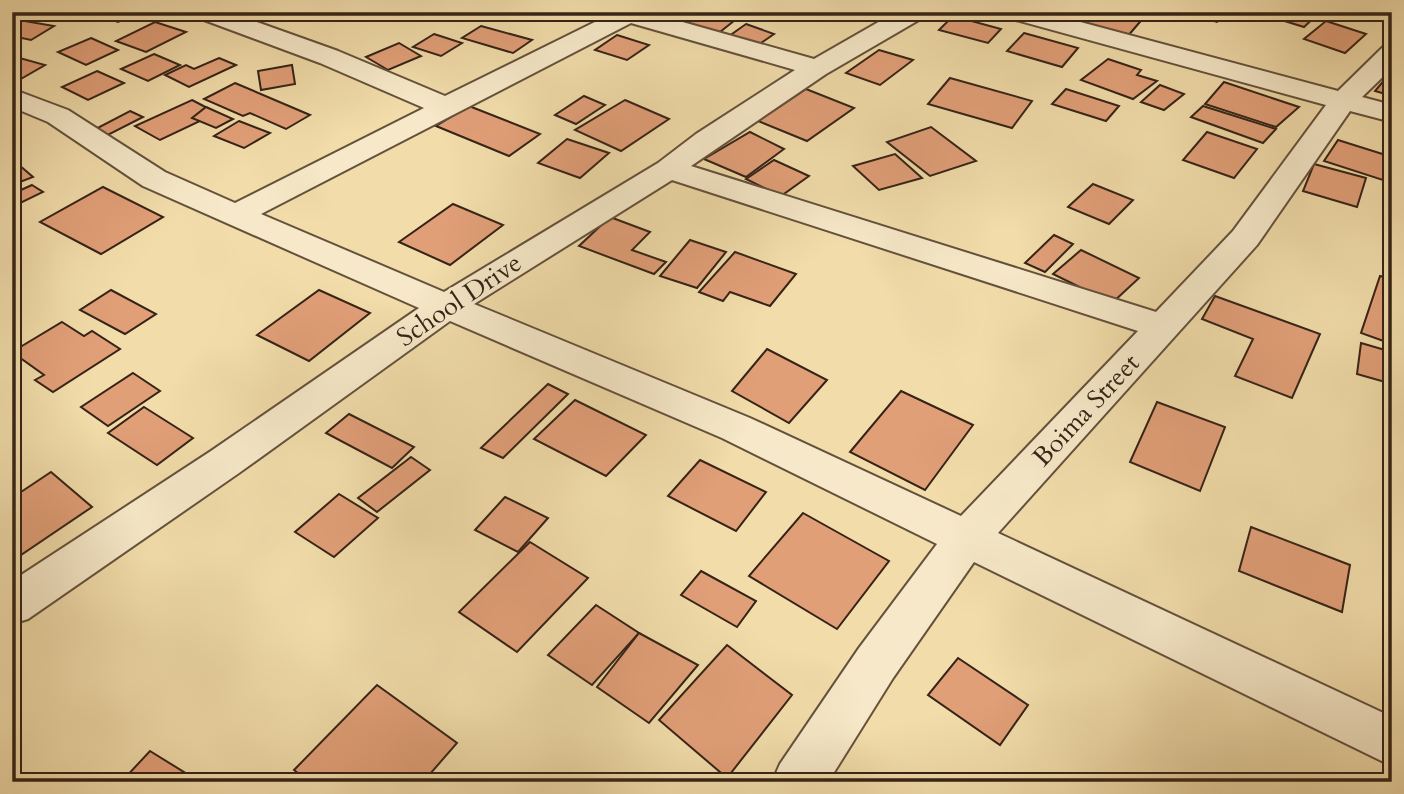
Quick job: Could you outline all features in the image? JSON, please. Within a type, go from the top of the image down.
[{"type":"street","points":[[205,12],[330,57],[446,107]]},
{"type":"street","name":"School Drive","points":[[12,605],[225,462],[449,304],[669,169],[817,68],[915,12]]},
{"type":"street","points":[[1014,12],[1392,114]]},
{"type":"street","points":[[237,214],[371,148],[623,14],[817,68]]},
{"type":"street","name":"Boima Street","points":[[798,782],[876,663],[966,539],[1245,238],[1344,100],[1392,52]]},
{"type":"street","points":[[12,97],[58,116],[154,178],[333,258],[449,304],[736,428],[1392,743]]},
{"type":"street","points":[[669,169],[1164,327]]},
{"type":"building","points":[[89,12],[139,12],[118,22]]},
{"type":"building","points":[[680,12],[728,12],[740,16],[710,40],[661,26]]},
{"type":"building","points":[[1046,12],[1087,12],[1075,25],[1042,17]]},
{"type":"building","points":[[1094,12],[1129,12],[1145,16],[1127,37],[1082,25]]},
{"type":"building","points":[[1185,12],[1229,12],[1217,22]]},
{"type":"building","points":[[1281,12],[1320,12],[1304,27],[1275,18]]},
{"type":"building","points":[[953,16],[1001,29],[988,43],[939,30]]},
{"type":"building","points":[[12,20],[54,26],[31,40],[12,36]]},
{"type":"building","points":[[1326,21],[1366,34],[1345,53],[1304,39]]},
{"type":"building","points":[[155,22],[186,32],[146,52],[116,41]]},
{"type":"building","points":[[746,24],[774,34],[754,48],[725,39]]},
{"type":"building","points":[[481,26],[532,40],[513,53],[462,38]]},
{"type":"building","points":[[1024,33],[1078,48],[1062,67],[1007,51]]},
{"type":"building","points":[[434,34],[462,43],[441,56],[413,47]]},
{"type":"building","points":[[617,35],[649,45],[627,60],[595,50]]},
{"type":"building","points":[[91,38],[118,50],[86,65],[58,52]]},
{"type":"building","points":[[399,43],[421,56],[388,70],[366,57]]},
{"type":"building","points":[[879,50],[913,60],[880,85],[846,73]]},
{"type":"building","points":[[154,54],[180,65],[148,81],[121,69]]},
{"type":"building","points":[[16,57],[45,65],[19,80],[12,78],[12,59]]},
{"type":"building","points":[[219,58],[236,65],[189,87],[165,75],[186,65],[194,69]]},
{"type":"building","points":[[1108,59],[1141,70],[1137,75],[1157,81],[1133,99],[1081,80]]},
{"type":"building","points":[[292,65],[295,84],[261,90],[258,71]]},
{"type":"building","points":[[97,71],[124,83],[88,100],[62,87]]},
{"type":"building","points":[[1392,71],[1392,96],[1375,91]]},
{"type":"building","points":[[950,78],[1032,101],[1012,128],[928,104]]},
{"type":"building","points":[[1224,82],[1299,107],[1276,127],[1205,104]]},
{"type":"building","points":[[235,83],[310,115],[286,129],[250,113],[243,116],[204,99]]},
{"type":"building","points":[[1160,85],[1184,94],[1164,110],[1141,102]]},
{"type":"building","points":[[806,89],[854,108],[807,141],[758,121]]},
{"type":"building","points":[[1066,89],[1119,106],[1106,121],[1052,104]]},
{"type":"building","points":[[584,96],[605,105],[576,124],[555,115]]},
{"type":"building","points":[[192,100],[217,113],[160,140],[135,126]]},
{"type":"building","points":[[625,100],[669,119],[621,151],[575,130]]},
{"type":"building","points":[[469,106],[540,134],[509,156],[436,126]]},
{"type":"building","points":[[1203,106],[1276,129],[1263,143],[1191,117]]},
{"type":"building","points":[[206,107],[233,119],[216,128],[192,118]]},
{"type":"building","points":[[130,111],[143,117],[98,140],[86,134]]},
{"type":"building","points":[[239,121],[270,133],[244,148],[214,136]]},
{"type":"building","points":[[931,127],[976,161],[930,176],[887,142]]},
{"type":"building","points":[[750,132],[784,149],[746,177],[704,159]]},
{"type":"building","points":[[1207,132],[1257,149],[1234,178],[1183,160]]},
{"type":"building","points":[[567,139],[609,153],[580,178],[538,163]]},
{"type":"building","points":[[1338,140],[1392,157],[1392,183],[1324,161]]},
{"type":"building","points":[[895,154],[922,178],[879,190],[853,166]]},
{"type":"building","points":[[12,159],[33,177],[12,185]]},
{"type":"building","points":[[774,160],[809,176],[781,196],[746,179]]},
{"type":"building","points":[[1314,164],[1366,178],[1357,207],[1303,191]]},
{"type":"building","points":[[1093,184],[1133,200],[1109,224],[1068,207]]},
{"type":"building","points":[[32,185],[43,192],[12,207],[12,194]]},
{"type":"building","points":[[103,187],[163,217],[101,254],[40,222]]},
{"type":"building","points":[[453,204],[503,225],[450,265],[399,242]]},
{"type":"building","points":[[610,217],[650,232],[632,250],[666,262],[654,274],[579,246]]},
{"type":"building","points":[[1054,235],[1073,244],[1045,272],[1025,263]]},
{"type":"building","points":[[690,240],[726,252],[697,288],[660,276]]},
{"type":"building","points":[[1081,250],[1139,278],[1112,303],[1053,274]]},
{"type":"building","points":[[735,252],[796,274],[770,306],[730,292],[723,301],[699,292]]},
{"type":"building","points":[[1380,276],[1392,279],[1392,344],[1361,333]]},
{"type":"building","points":[[111,290],[156,314],[125,334],[80,310]]},
{"type":"building","points":[[319,290],[370,313],[309,361],[257,335]]},
{"type":"building","points":[[1215,296],[1320,334],[1292,398],[1235,376],[1253,339],[1202,319]]},
{"type":"building","points":[[62,322],[84,336],[92,331],[120,349],[53,392],[35,380],[44,375],[12,352]]},
{"type":"building","points":[[1361,343],[1392,352],[1392,384],[1357,374]]},
{"type":"building","points":[[767,349],[827,380],[789,423],[732,391]]},
{"type":"building","points":[[133,373],[160,391],[108,426],[81,407]]},
{"type":"building","points":[[548,384],[568,394],[503,458],[481,448]]},
{"type":"building","points":[[901,391],[973,425],[925,490],[850,452]]},
{"type":"building","points":[[575,400],[646,435],[606,476],[534,439]]},
{"type":"building","points":[[1157,402],[1225,427],[1200,491],[1130,462]]},
{"type":"building","points":[[144,407],[193,438],[157,465],[108,433]]},
{"type":"building","points":[[349,414],[414,447],[392,468],[326,433]]},
{"type":"building","points":[[411,457],[430,470],[377,512],[358,498]]},
{"type":"building","points":[[700,460],[766,492],[736,531],[668,496]]},
{"type":"building","points":[[51,472],[92,507],[12,561],[12,498]]},
{"type":"building","points":[[339,494],[378,518],[334,557],[295,532]]},
{"type":"building","points":[[505,497],[548,518],[518,552],[475,530]]},
{"type":"building","points":[[803,513],[889,561],[837,629],[749,576]]},
{"type":"building","points":[[1251,527],[1350,565],[1342,612],[1239,571]]},
{"type":"building","points":[[530,542],[588,578],[517,652],[459,612]]},
{"type":"building","points":[[701,571],[756,601],[737,627],[681,595]]},
{"type":"building","points":[[596,605],[639,633],[592,685],[548,655]]},
{"type":"building","points":[[639,633],[698,665],[649,723],[597,687]]},
{"type":"building","points":[[727,645],[792,695],[727,778],[659,720]]},
{"type":"building","points":[[958,658],[1028,705],[1000,745],[928,695]]},
{"type":"building","points":[[377,685],[457,743],[423,782],[309,782],[294,770]]},
{"type":"building","points":[[150,751],[200,782],[123,780]]}]
